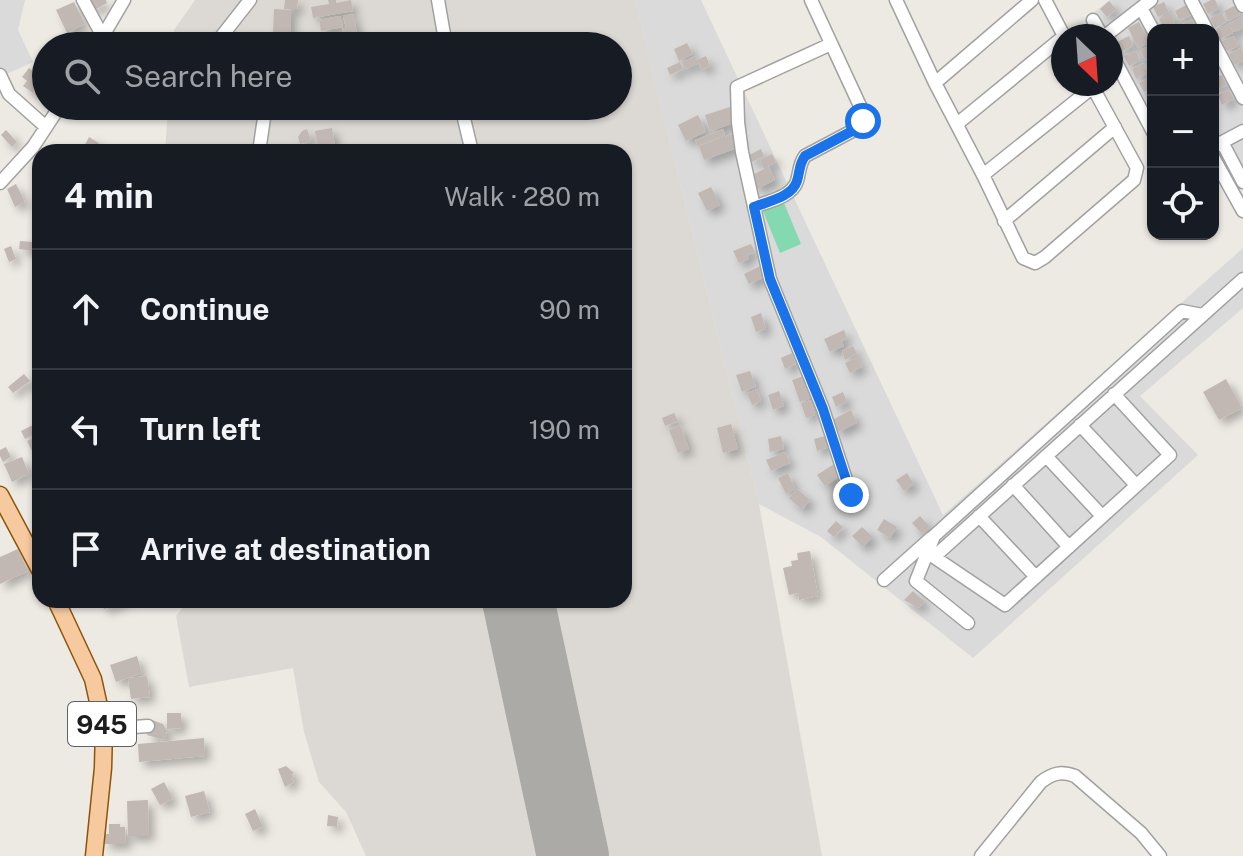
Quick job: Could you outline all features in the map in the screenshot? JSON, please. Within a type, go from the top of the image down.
[{"type":"main road","points":[[0,495],[32,555]]},
{"type":"main road","name":"945","points":[[60,608],[93,679],[104,729],[94,856]]},
{"type":"street","points":[[83,0],[97,32]]},
{"type":"street","points":[[108,32],[124,0]]},
{"type":"street","points":[[225,32],[250,0]]},
{"type":"street","points":[[438,0],[444,32]]},
{"type":"street","points":[[754,207],[792,191],[805,156],[854,130],[863,121],[861,108],[811,0]]},
{"type":"street","points":[[896,0],[1023,258],[1035,263],[1045,257],[1134,180],[1137,168],[1098,96]]},
{"type":"street","points":[[935,83],[1032,0]]},
{"type":"street","points":[[1045,0],[1058,24]]},
{"type":"street","points":[[1191,0],[1204,24]]},
{"type":"street","points":[[1240,0],[1243,6]]},
{"type":"street","points":[[1119,24],[1146,4],[1151,24]]},
{"type":"street","points":[[1093,20],[1096,24]]},
{"type":"street","points":[[831,44],[737,87],[738,122],[770,279],[823,409],[851,495]]},
{"type":"street","points":[[957,124],[1051,47]]},
{"type":"street","points":[[1219,52],[1243,98]]},
{"type":"street","points":[[0,75],[9,94],[32,115]]},
{"type":"street","points":[[1123,76],[1147,121]]},
{"type":"street","points":[[983,175],[1080,96]]},
{"type":"street","points":[[38,120],[46,127]]},
{"type":"street","points":[[35,144],[51,120]]},
{"type":"street","points":[[260,144],[264,120]]},
{"type":"street","points":[[464,120],[470,144]]},
{"type":"street","points":[[1004,221],[1115,127]]},
{"type":"street","points":[[1219,143],[1243,131]]},
{"type":"street","points":[[0,183],[32,148]]},
{"type":"street","points":[[1219,149],[1232,162],[1243,182]]},
{"type":"street","points":[[1219,162],[1232,162]]},
{"type":"street","points":[[1219,167],[1243,211]]},
{"type":"street","points":[[1114,394],[1170,455],[1036,577],[1005,605],[934,557],[1114,394],[1243,279]]},
{"type":"street","points":[[884,580],[1182,311],[1202,315]]},
{"type":"street","points":[[1080,425],[1136,485]]},
{"type":"street","points":[[1046,456],[1102,516]]},
{"type":"street","points":[[1013,485],[1069,547]]},
{"type":"street","points":[[979,516],[1036,577]]},
{"type":"street","points":[[934,536],[916,581],[968,623]]},
{"type":"street","points":[[104,729],[148,726]]},
{"type":"street","points":[[981,856],[1041,782],[1052,774],[1064,772],[1075,776],[1141,833],[1160,856]]},
{"type":"shaded area","points":[[0,0],[25,0],[18,30],[32,62],[0,77]]},
{"type":"shaded area","points":[[195,0],[635,0],[759,504],[822,856],[366,856],[346,812],[319,782],[304,732],[293,668],[189,687],[176,616],[182,608],[632,608],[632,144],[166,144],[167,120],[632,120],[632,32],[174,30]]},
{"type":"shaded area","points":[[635,0],[701,0],[943,515],[1243,248],[1243,308],[1140,396],[1198,455],[973,658],[821,537],[759,504]]},
{"type":"shaded area","points":[[1110,0],[1243,0],[1243,172],[1237,161],[1219,171],[1219,24],[1147,24],[1147,134],[1123,89],[1123,24],[1089,24],[1086,19]]},
{"type":"green space","points":[[784,203],[801,244],[780,253],[763,211]]},
{"type":"building","points":[[87,0],[106,0],[107,3],[93,11]]},
{"type":"building","points":[[285,0],[298,0],[297,9],[284,9]]},
{"type":"building","points":[[328,0],[336,0],[336,3],[351,0],[353,11],[313,18],[311,7],[329,4]]},
{"type":"building","points":[[1215,0],[1219,8],[1208,14],[1203,4]]},
{"type":"building","points":[[1109,1],[1116,9],[1107,17],[1100,9]]},
{"type":"building","points":[[74,2],[85,24],[67,32],[56,10]]},
{"type":"building","points":[[1164,2],[1169,12],[1158,17],[1153,7]]},
{"type":"building","points":[[1186,5],[1191,15],[1179,20],[1175,11]]},
{"type":"building","points":[[1236,5],[1240,15],[1228,21],[1224,11]]},
{"type":"building","points":[[274,9],[291,10],[290,32],[273,32]]},
{"type":"building","points":[[1171,13],[1175,23],[1162,24],[1159,19]]},
{"type":"building","points":[[1222,13],[1226,22],[1219,26],[1213,24],[1210,18]]},
{"type":"building","points":[[353,14],[357,32],[342,32],[346,28],[343,16]]},
{"type":"building","points":[[340,16],[343,27],[321,31],[319,20]]},
{"type":"building","points":[[1241,17],[1243,28],[1234,32],[1229,24]]},
{"type":"building","points":[[1139,22],[1147,44],[1138,48],[1128,28]]},
{"type":"building","points":[[1229,24],[1233,33],[1220,39],[1219,28]]},
{"type":"building","points":[[1129,36],[1133,46],[1123,51],[1123,39]]},
{"type":"building","points":[[1234,36],[1238,46],[1227,51],[1222,41]]},
{"type":"building","points":[[687,43],[693,54],[679,61],[674,49]]},
{"type":"building","points":[[1147,46],[1147,59],[1145,60],[1140,50]]},
{"type":"building","points":[[1241,48],[1243,61],[1234,65],[1229,54]]},
{"type":"building","points":[[1136,51],[1140,60],[1129,66],[1124,56]]},
{"type":"building","points":[[695,56],[697,60],[706,56],[710,66],[702,70],[699,63],[685,69],[682,62]]},
{"type":"building","points":[[680,62],[683,69],[670,75],[667,68]]},
{"type":"building","points":[[1143,63],[1147,74],[1136,79],[1132,69]]},
{"type":"building","points":[[29,68],[32,70],[32,92],[23,86],[27,81],[22,77]]},
{"type":"building","points":[[1222,75],[1227,85],[1219,88],[1219,76]]},
{"type":"building","points":[[1147,79],[1147,91],[1144,92],[1139,83]]},
{"type":"building","points":[[1229,90],[1234,99],[1222,105],[1219,95]]},
{"type":"building","points":[[733,106],[738,122],[710,131],[705,115]]},
{"type":"building","points":[[698,115],[706,132],[686,141],[678,125]]},
{"type":"building","points":[[332,128],[335,144],[317,144],[315,131]]},
{"type":"building","points":[[307,129],[311,141],[300,144],[298,137]]},
{"type":"building","points":[[723,129],[725,135],[698,146],[695,140]]},
{"type":"building","points":[[6,130],[17,142],[12,147],[1,135]]},
{"type":"building","points":[[735,133],[740,147],[704,160],[699,146]]},
{"type":"building","points":[[89,137],[99,143],[98,144],[86,144]]},
{"type":"building","points":[[761,149],[764,156],[752,162],[749,155]]},
{"type":"building","points":[[772,154],[776,162],[768,166],[775,180],[757,189],[750,176],[764,169],[760,160]]},
{"type":"building","points":[[16,184],[25,202],[15,207],[7,189]]},
{"type":"building","points":[[711,187],[720,205],[707,211],[698,193]]},
{"type":"building","points":[[20,241],[32,242],[32,251],[19,249]]},
{"type":"building","points":[[751,244],[755,252],[739,263],[733,251]]},
{"type":"building","points":[[11,246],[16,259],[9,262],[4,249]]},
{"type":"building","points":[[760,266],[765,277],[749,284],[744,274]]},
{"type":"building","points":[[761,313],[766,329],[756,332],[751,317]]},
{"type":"building","points":[[844,330],[847,338],[841,341],[844,346],[830,352],[824,339]]},
{"type":"building","points":[[853,346],[857,354],[845,360],[842,351]]},
{"type":"building","points":[[792,353],[796,364],[785,369],[781,358]]},
{"type":"building","points":[[857,357],[862,367],[850,373],[845,363]]},
{"type":"building","points":[[750,371],[756,387],[742,392],[736,375]]},
{"type":"building","points":[[24,374],[30,381],[13,393],[8,387]]},
{"type":"building","points":[[806,375],[815,397],[800,402],[792,380]]},
{"type":"building","points":[[1226,379],[1242,408],[1219,420],[1203,392]]},
{"type":"building","points":[[757,389],[761,401],[752,405],[747,393]]},
{"type":"building","points":[[779,391],[784,406],[773,410],[768,395]]},
{"type":"building","points":[[843,392],[847,402],[836,407],[832,397]]},
{"type":"building","points":[[811,400],[815,415],[806,418],[801,403]]},
{"type":"building","points":[[851,410],[857,423],[838,432],[832,420]]},
{"type":"building","points":[[674,413],[678,421],[665,426],[662,418]]},
{"type":"building","points":[[731,424],[738,449],[723,453],[717,428]]},
{"type":"building","points":[[680,425],[689,449],[678,453],[669,430]]},
{"type":"building","points":[[32,426],[32,436],[25,439],[21,431]]},
{"type":"building","points":[[781,436],[784,449],[770,452],[768,439]]},
{"type":"building","points":[[825,436],[829,447],[817,451],[814,439]]},
{"type":"building","points":[[6,447],[11,457],[3,462],[0,450]]},
{"type":"building","points":[[785,452],[790,463],[771,471],[766,460]]},
{"type":"building","points":[[22,457],[29,474],[12,482],[4,464]]},
{"type":"building","points":[[834,464],[841,475],[825,486],[817,475]]},
{"type":"building","points":[[788,473],[795,489],[786,494],[778,478]]},
{"type":"building","points":[[907,473],[914,484],[904,491],[896,480]]},
{"type":"building","points":[[797,489],[810,500],[802,510],[789,498]]},
{"type":"building","points":[[920,516],[930,527],[922,534],[912,523]]},
{"type":"building","points":[[884,519],[897,527],[890,538],[877,530]]},
{"type":"building","points":[[836,521],[843,527],[834,537],[827,531]]},
{"type":"building","points":[[862,527],[873,537],[863,547],[852,536]]},
{"type":"building","points":[[18,549],[28,571],[0,584],[0,557]]},
{"type":"building","points":[[810,551],[818,596],[799,600],[798,593],[789,595],[783,568],[792,566],[791,561],[798,560],[797,553]]},
{"type":"building","points":[[913,591],[925,602],[919,608],[904,600]]},
{"type":"building","points":[[137,656],[142,673],[116,682],[110,665]]},
{"type":"building","points":[[147,676],[150,697],[131,699],[128,678]]},
{"type":"building","points":[[167,713],[181,713],[181,728],[167,729]]},
{"type":"building","points":[[152,720],[163,724],[167,731],[164,740],[147,735]]},
{"type":"building","points":[[204,738],[205,756],[139,762],[138,744]]},
{"type":"building","points":[[286,766],[294,773],[294,782],[285,787],[278,769]]},
{"type":"building","points":[[164,782],[173,799],[160,805],[151,789]]},
{"type":"building","points":[[204,791],[210,812],[191,817],[185,796]]},
{"type":"building","points":[[148,800],[149,836],[128,836],[127,801]]},
{"type":"building","points":[[255,809],[263,827],[253,831],[245,814]]},
{"type":"building","points":[[328,815],[338,817],[337,827],[327,826]]},
{"type":"building","points":[[109,824],[125,827],[126,844],[105,844],[104,834],[109,834]]},
{"type":"runway","points":[[520,608],[573,856]]},
{"type":"route","points":[[851,495],[823,409],[770,279],[754,207],[792,191],[805,156],[854,130],[863,121]]}]
